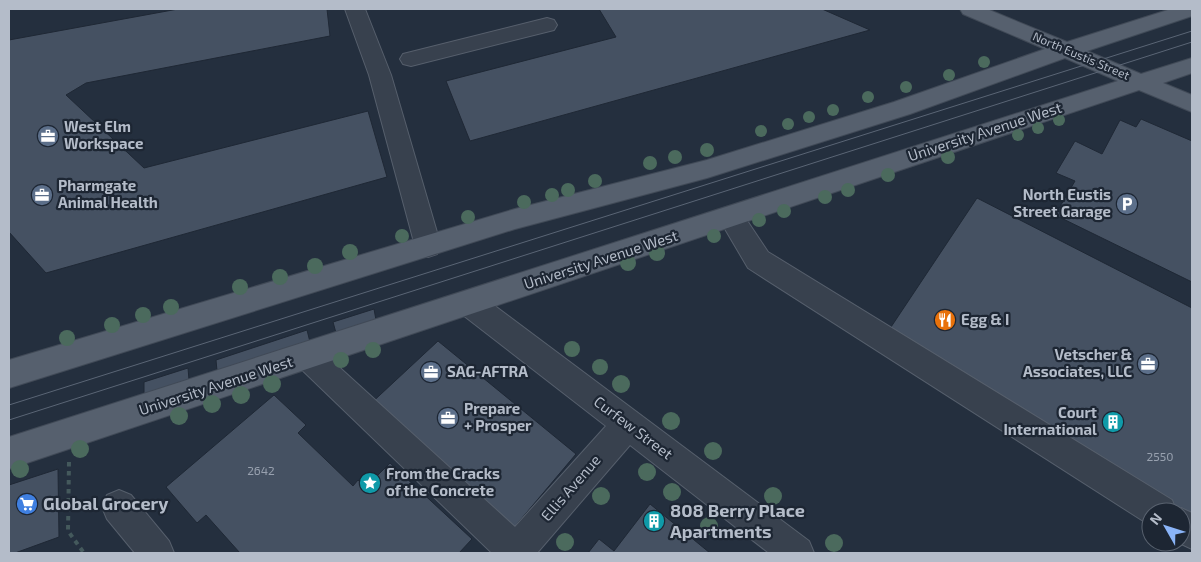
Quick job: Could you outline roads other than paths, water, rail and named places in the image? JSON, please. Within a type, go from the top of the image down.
[{"type":"main road","name":"North Eustis Street","points":[[970,9],[1068,49],[1192,104]]},
{"type":"main road","points":[[9,374],[515,219],[707,169],[902,108],[1016,66],[1192,9]]},
{"type":"main road","name":"University Avenue West","points":[[9,454],[1192,64]]},
{"type":"street","points":[[355,9],[380,75],[428,246]]},
{"type":"street","points":[[411,59],[547,25]]},
{"type":"street","points":[[731,217],[758,260],[1144,502]]},
{"type":"street","name":"Curfew Street","points":[[469,303],[796,553]]},
{"type":"street","points":[[307,356],[515,553]]},
{"type":"street","name":"Ellis Avenue","points":[[515,553],[628,424]]},
{"type":"street","points":[[120,507],[157,553]]},
{"type":"tram line","points":[[9,405],[1192,31]]},
{"type":"tram line","points":[[9,420],[1192,42]]},
{"type":"place","name":"West Elm Workspace","points":[[48,136]]},
{"type":"place","name":"Pharmgate Animal Health","points":[[42,195]]},
{"type":"place","name":"North Eustis Street Garage","points":[[1127,204]]},
{"type":"place","name":"Egg & I","points":[[945,320]]},
{"type":"place","name":"Vetscher & Associates, LLC","points":[[1148,364]]},
{"type":"place","name":"SAG-AFTRA","points":[[431,372]]},
{"type":"place","name":"Prepare + Prosper","points":[[448,418]]},
{"type":"place","name":"Court International","points":[[1113,422]]},
{"type":"place","name":"From the Cracks of the Concrete","points":[[370,483]]},
{"type":"place","name":"Global Grocery","points":[[27,504]]},
{"type":"place","name":"808 Berry Place Apartments","points":[[654,521]]}]
